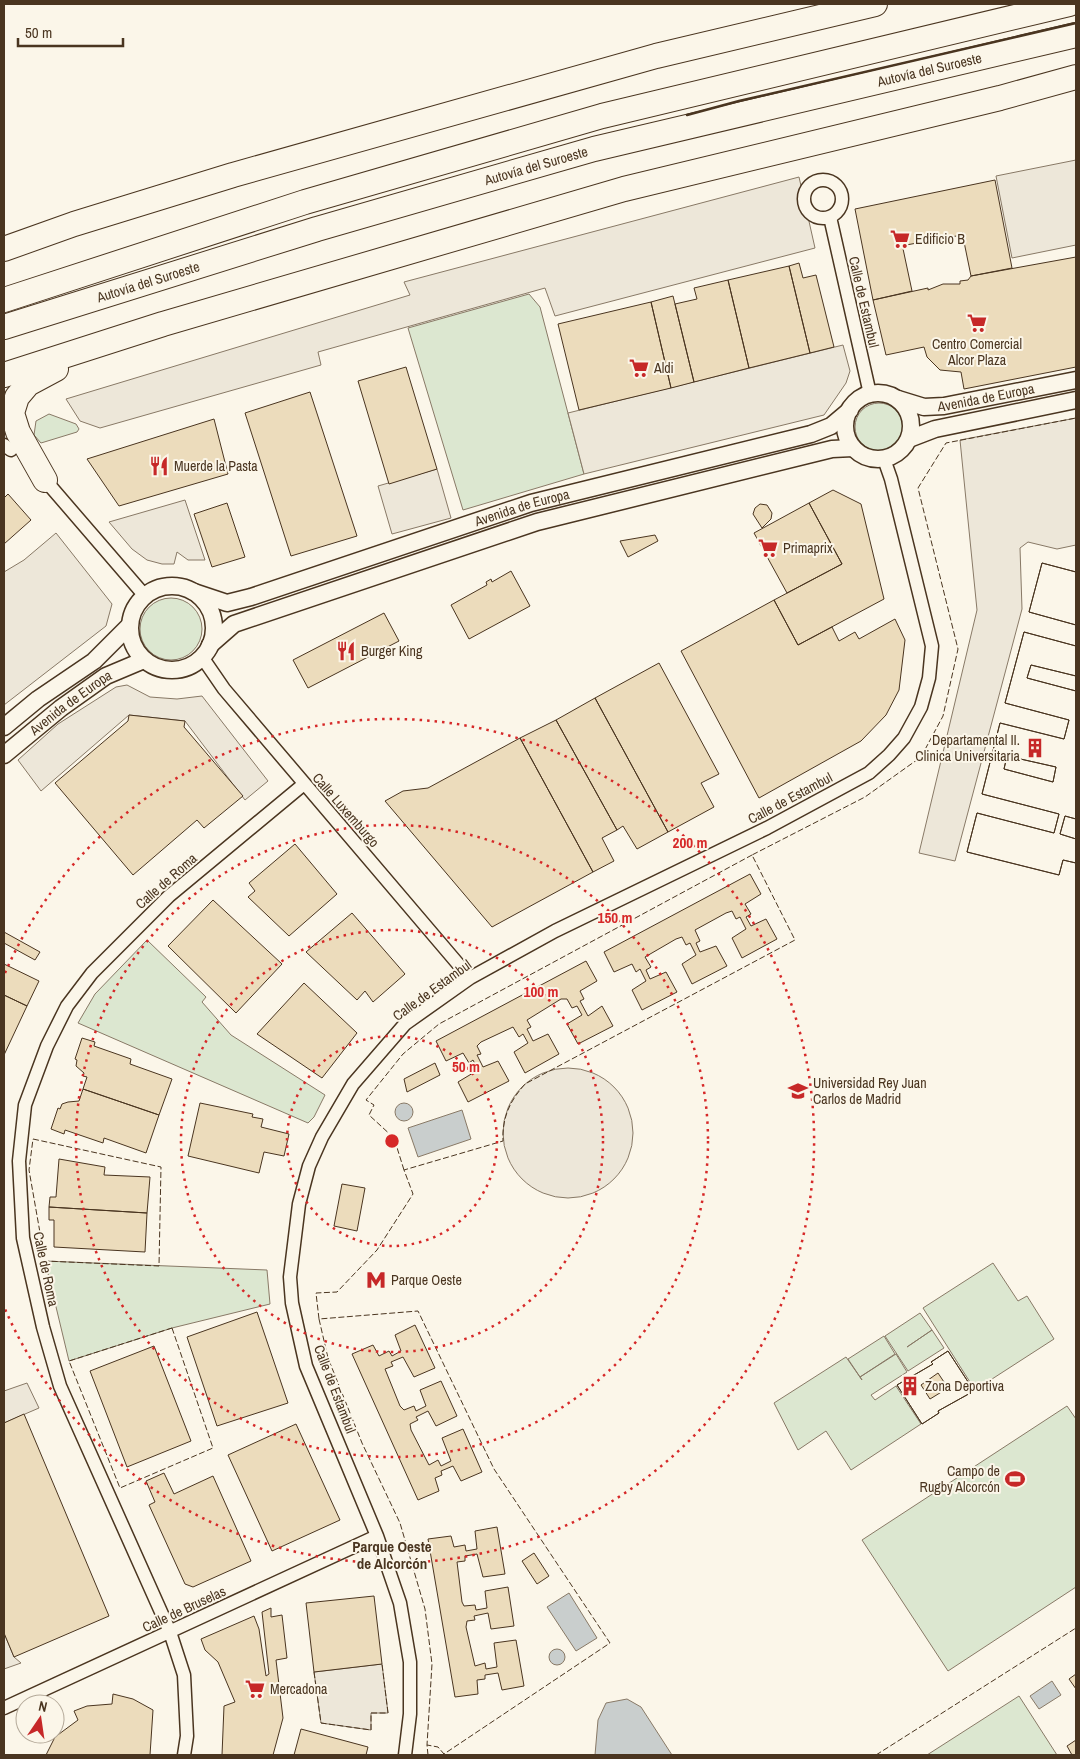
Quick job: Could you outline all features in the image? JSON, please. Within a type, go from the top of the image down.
[{"type":"highway","points":[[4,249],[74,224],[233,175],[646,58],[875,4]]},
{"type":"highway","name":"Autovía del Suroeste","points":[[4,300],[305,202],[602,116],[1069,4]]},
{"type":"highway","name":"Autovía del Suroeste","points":[[4,327],[316,230],[594,149],[1076,35]]},
{"type":"highway","points":[[4,375],[108,341],[624,189],[1000,98],[1076,77]]},
{"type":"highway","points":[[1000,98],[1076,86]]},
{"type":"highway","points":[[4,238],[74,224]]},
{"type":"highway","points":[[45,480],[18,432],[12,413],[17,397],[28,384],[108,341]]},
{"type":"highway","points":[[6,446],[45,480]]},
{"type":"street","name":"Calle de Estambul","points":[[830,217],[870,394]]},
{"type":"street","name":"Avenida de Europa","points":[[896,398],[924,407],[944,406],[1076,380]]},
{"type":"street","points":[[870,394],[888,394],[896,398],[908,412],[911,420],[909,439],[903,448],[894,455],[884,459],[862,455],[854,448],[846,429],[850,410],[862,398],[870,394]]},
{"type":"street","name":"Avenida de Europa","points":[[909,439],[935,429],[1076,400]]},
{"type":"street","name":"Avenida de Europa","points":[[194,592],[227,603],[531,502],[811,434],[831,426],[850,410]]},
{"type":"street","name":"Avenida de Europa","points":[[206,651],[234,624],[537,522],[832,449],[854,448]]},
{"type":"street","name":"Calle de Estambul","points":[[405,1755],[410,1714],[410,1662],[400,1603],[377,1536],[306,1366],[292,1303],[290,1277],[299,1204],[309,1166],[322,1137],[353,1084],[405,1024],[470,978],[557,930],[768,828],[869,773],[904,738],[920,707],[929,678],[932,646],[891,479],[884,459]]},
{"type":"street","points":[[45,480],[145,596]]},
{"type":"street","points":[[169,586],[182,587],[194,592],[210,610],[213,622],[206,651],[192,665],[180,670],[161,669],[144,660],[133,645],[129,626],[135,607],[145,596],[156,589],[169,586]]},
{"type":"street","name":"Avenida de Europa","points":[[4,726],[94,661],[129,626]]},
{"type":"street","name":"Calle Luxemburgo","points":[[206,651],[224,689],[470,978]]},
{"type":"street","name":"Avenida de Europa","points":[[4,755],[61,708],[106,676],[144,660]]},
{"type":"street","name":"Calle de Roma","points":[[184,1755],[187,1736],[184,1675],[170,1632],[60,1386],[43,1326],[23,1238],[19,1161],[25,1105],[47,1046],[67,1006],[92,973],[169,896],[304,784]]},
{"type":"street","name":"Calle de Bruselas","points":[[4,1708],[377,1536]]},
{"type":"green space","points":[[529,294],[540,307],[584,474],[463,510],[408,328]]},
{"type":"green space","points":[[874,403],[884,403],[896,410],[903,422],[903,432],[896,444],[884,451],[874,451],[866,447],[859,440],[855,432],[855,422],[859,414],[866,407]]},
{"type":"green space","points":[[49,414],[76,424],[79,429],[77,432],[41,443],[34,435],[36,421]]},
{"type":"green space","points":[[171,598],[188,603],[193,607],[197,612],[202,629],[197,646],[193,651],[188,655],[171,660],[154,655],[149,651],[145,646],[140,629],[145,612],[149,607],[154,603]]},
{"type":"green space","points":[[147,940],[206,997],[202,1002],[231,1035],[325,1095],[314,1117],[308,1123],[78,1023],[95,994]]},
{"type":"green space","points":[[45,1261],[267,1270],[270,1304],[172,1328],[69,1361]]},
{"type":"green space","points":[[993,1263],[1018,1301],[1027,1296],[1054,1339],[975,1390],[923,1308]]},
{"type":"green space","points":[[920,1313],[944,1348],[908,1371],[885,1336]]},
{"type":"green space","points":[[884,1336],[895,1354],[860,1377],[848,1359]]},
{"type":"green space","points":[[896,1354],[907,1372],[871,1395],[875,1400],[896,1386],[921,1424],[851,1470],[826,1431],[798,1450],[774,1403],[846,1357],[862,1380],[860,1377]]},
{"type":"green space","name":"Campo de Rugby Alcorcón","points":[[1067,1406],[1076,1419],[1076,1587],[948,1671],[862,1540]]},
{"type":"green space","points":[[1019,1696],[1057,1755],[927,1755]]},
{"type":"shaded area","points":[[1076,160],[1076,245],[1012,258],[996,176]]},
{"type":"shaded area","points":[[799,177],[815,248],[555,316],[545,288],[318,352],[321,365],[100,428],[80,421],[66,399],[410,295],[404,282]]},
{"type":"shaded area","points":[[843,345],[850,371],[846,383],[824,415],[584,474],[568,413]]},
{"type":"shaded area","points":[[1076,418],[1076,545],[1057,549],[1028,542],[1020,548],[1022,609],[955,861],[919,853],[977,610],[960,440]]},
{"type":"shaded area","points":[[437,469],[451,518],[392,534],[378,486]]},
{"type":"shaded area","points":[[185,500],[205,560],[188,560],[177,552],[174,564],[162,564],[147,560],[132,549],[109,522]]},
{"type":"shaded area","points":[[56,533],[112,604],[106,626],[4,705],[4,572],[24,560]]},
{"type":"shaded area","points":[[127,685],[150,697],[177,699],[202,696],[268,781],[245,800],[185,721],[129,715],[41,791],[18,760],[58,724],[116,687]]},
{"type":"shaded area","points":[[568,1068],[581,1069],[593,1073],[614,1087],[628,1108],[632,1120],[632,1146],[628,1158],[614,1179],[593,1193],[581,1197],[568,1198],[555,1197],[543,1193],[522,1179],[508,1158],[504,1146],[503,1133],[504,1120],[508,1108],[522,1087],[543,1073],[555,1069]]},
{"type":"shaded area","points":[[404,1103],[410,1106],[413,1112],[410,1118],[404,1121],[398,1118],[395,1112],[398,1106]]},
{"type":"shaded area","points":[[462,1110],[471,1139],[418,1157],[408,1128]]},
{"type":"shaded area","points":[[27,1383],[39,1408],[4,1423],[4,1391]]},
{"type":"shaded area","points":[[569,1593],[597,1638],[576,1651],[547,1607]]},
{"type":"shaded area","points":[[4,1633],[14,1657],[21,1663],[4,1669]]},
{"type":"shaded area","points":[[557,1649],[563,1651],[565,1657],[563,1663],[557,1665],[551,1663],[549,1657],[551,1651]]},
{"type":"shaded area","points":[[382,1664],[388,1713],[371,1713],[371,1730],[321,1723],[314,1672]]},
{"type":"shaded area","points":[[1052,1681],[1061,1695],[1039,1709],[1030,1696]]},
{"type":"shaded area","points":[[627,1699],[641,1707],[672,1755],[595,1755],[598,1720],[606,1703]]},
{"type":"building","name":"Edificio B","points":[[995,180],[1012,268],[971,276],[962,232],[962,235],[906,245],[906,243],[902,244],[912,291],[873,300],[855,209]]},
{"type":"building","name":"Centro Comercial Alcor Plaza","points":[[1076,257],[1076,367],[964,389],[961,372],[940,370],[927,357],[924,347],[886,355],[873,300],[928,288],[928,290],[943,284],[960,284],[960,281],[968,280],[971,276]]},
{"type":"building","points":[[799,263],[803,278],[816,275],[834,347],[810,353],[789,266]]},
{"type":"building","points":[[789,266],[810,353],[749,368],[728,280]]},
{"type":"building","points":[[728,280],[749,368],[694,382],[675,304],[697,299],[694,288]]},
{"type":"building","points":[[673,296],[694,382],[671,388],[651,302]]},
{"type":"building","points":[[651,302],[671,388],[579,410],[558,324]]},
{"type":"building","points":[[406,367],[437,469],[389,484],[358,381]]},
{"type":"building","points":[[310,392],[357,536],[291,556],[245,413]]},
{"type":"building","name":"Muerde la Pasta","points":[[214,419],[228,474],[119,506],[87,459]]},
{"type":"building","points":[[833,490],[861,504],[884,599],[798,645],[774,600],[842,564],[809,503]]},
{"type":"building","points":[[8,494],[31,520],[4,544],[4,498]]},
{"type":"building","points":[[227,503],[245,557],[212,567],[194,514]]},
{"type":"building","points":[[809,503],[842,564],[787,593],[754,533]]},
{"type":"building","points":[[760,504],[767,505],[772,513],[771,519],[762,528],[753,514],[755,508]]},
{"type":"building","points":[[655,535],[658,541],[628,557],[620,541]]},
{"type":"building","points":[[1042,563],[1076,572],[1076,625],[1029,612]]},
{"type":"building","points":[[1042,563],[1076,572],[1076,625],[1029,612]]},
{"type":"building","points":[[511,571],[530,606],[469,639],[451,605],[487,585],[486,582],[491,579],[492,582]]},
{"type":"building","points":[[774,600],[798,645],[832,627],[839,641],[855,632],[859,639],[895,619],[905,640],[899,690],[886,715],[861,741],[759,798],[681,651]]},
{"type":"building","name":"Burger King","points":[[384,613],[399,641],[308,688],[293,660]]},
{"type":"building","name":"Departamental II. Clinica Universitaria","points":[[1024,632],[1076,646],[1076,676],[1031,665],[1027,678],[1076,691],[1076,819],[1065,816],[1060,834],[1076,839],[1076,863],[1063,860],[1059,875],[967,852],[977,813],[1054,833],[1059,814],[982,794],[1000,723],[1064,739],[1069,720],[1005,703]],"holes":[[[1007,756],[1056,767],[1053,782],[1004,769]]]},
{"type":"building","name":"Departamental II. Clinica Universitaria","points":[[1024,632],[1076,646],[1076,676],[1031,665],[1027,678],[1076,691],[1076,819],[1065,816],[1060,834],[1076,839],[1076,863],[1063,860],[1059,875],[967,852],[977,813],[1054,833],[1059,814],[982,794],[1000,723],[1064,739],[1069,720],[1005,703]],"holes":[[[1007,756],[1056,767],[1053,782],[1004,769]]]},
{"type":"building","points":[[659,663],[719,774],[701,783],[714,807],[668,832],[595,698]]},
{"type":"building","points":[[595,698],[668,832],[637,849],[623,826],[617,830],[556,720]]},
{"type":"building","points":[[129,715],[185,721],[184,727],[243,796],[204,828],[197,820],[133,875],[55,783],[128,721]]},
{"type":"building","points":[[556,720],[617,830],[602,838],[614,861],[593,872],[520,738]]},
{"type":"building","points":[[520,738],[593,872],[492,927],[385,801],[403,791],[428,788]]},
{"type":"building","points":[[295,844],[337,894],[289,936],[248,897],[255,891],[249,883]]},
{"type":"building","points":[[750,874],[761,894],[745,904],[751,914],[746,917],[751,926],[766,919],[777,939],[742,958],[732,938],[746,929],[740,917],[736,919],[732,911],[726,913],[695,930],[700,941],[696,943],[700,952],[716,946],[727,966],[692,984],[682,964],[696,955],[690,943],[686,945],[682,937],[676,939],[645,957],[651,967],[646,970],[650,979],[666,972],[677,992],[642,1010],[632,990],[646,981],[640,969],[636,972],[632,964],[614,972],[604,952]]},
{"type":"building","points":[[213,900],[282,964],[236,1013],[168,946]]},
{"type":"building","points":[[352,913],[405,974],[373,1002],[365,991],[357,1000],[306,952]]},
{"type":"building","points":[[4,932],[40,952],[35,960],[4,943]]},
{"type":"building","points":[[586,961],[597,981],[580,991],[584,999],[580,1001],[588,1016],[602,1006],[613,1026],[578,1044],[567,1024],[582,1015],[577,1006],[572,1008],[567,999],[561,999],[527,1020],[531,1027],[527,1029],[533,1041],[548,1034],[559,1054],[525,1073],[514,1052],[528,1043],[523,1034],[519,1037],[513,1027],[481,1042],[477,1046],[481,1054],[477,1055],[483,1067],[498,1061],[509,1081],[468,1102],[458,1082],[478,1070],[473,1060],[469,1063],[463,1053],[446,1061],[436,1041]]},
{"type":"building","points":[[4,964],[39,981],[27,1006],[4,995]]},
{"type":"building","points":[[304,983],[357,1033],[322,1078],[257,1034]]},
{"type":"building","points":[[4,995],[27,1006],[4,1055]]},
{"type":"building","points":[[82,1038],[95,1042],[94,1046],[131,1059],[130,1064],[172,1079],[159,1115],[83,1089],[87,1077],[83,1076],[84,1073],[76,1066],[77,1060],[75,1059]]},
{"type":"building","points":[[435,1063],[440,1075],[407,1092],[404,1079]]},
{"type":"building","points":[[83,1089],[159,1115],[146,1153],[104,1138],[103,1143],[65,1130],[64,1134],[51,1129],[58,1108],[60,1109],[62,1104],[68,1102],[79,1101]]},
{"type":"building","points":[[200,1103],[253,1114],[252,1117],[263,1119],[261,1127],[289,1134],[284,1156],[264,1152],[259,1173],[188,1156]]},
{"type":"building","points":[[59,1159],[105,1167],[104,1175],[150,1177],[147,1213],[49,1207],[50,1197],[56,1197]]},
{"type":"building","points":[[342,1184],[365,1188],[357,1231],[334,1226]]},
{"type":"building","points":[[49,1207],[147,1213],[145,1252],[54,1247],[54,1220],[49,1220]]},
{"type":"building","points":[[257,1312],[288,1403],[217,1426],[187,1337]]},
{"type":"building","points":[[415,1325],[435,1368],[414,1377],[403,1357],[391,1362],[393,1366],[385,1369],[400,1406],[404,1410],[414,1406],[416,1411],[426,1406],[420,1390],[441,1381],[457,1416],[436,1426],[428,1411],[416,1417],[418,1420],[410,1424],[411,1430],[429,1465],[438,1460],[441,1466],[451,1461],[442,1438],[463,1429],[482,1472],[461,1481],[453,1466],[441,1471],[442,1475],[435,1478],[439,1491],[418,1500],[352,1354],[373,1345],[379,1356],[389,1351],[392,1356],[401,1351],[395,1335]]},
{"type":"building","points":[[154,1346],[191,1441],[127,1467],[90,1371]]},
{"type":"building","name":"Zona Deportiva","points":[[948,1351],[974,1391],[938,1411],[939,1413],[922,1424],[897,1385],[933,1364],[931,1362]],"holes":[[[938,1373],[948,1388],[930,1399],[921,1385]]]},
{"type":"building","name":"Zona Deportiva","points":[[948,1351],[974,1391],[938,1411],[939,1413],[922,1424],[897,1385],[933,1364],[931,1362]]},
{"type":"building","points":[[24,1414],[109,1616],[14,1657],[4,1633],[4,1423]]},
{"type":"building","points":[[296,1424],[340,1520],[272,1551],[228,1455]]},
{"type":"building","points":[[164,1473],[174,1494],[213,1476],[251,1561],[193,1587],[185,1584],[149,1505],[155,1502],[146,1481]]},
{"type":"building","points":[[497,1527],[505,1574],[483,1577],[477,1554],[465,1556],[465,1561],[457,1562],[462,1602],[464,1606],[475,1605],[476,1610],[487,1608],[485,1591],[508,1587],[514,1626],[491,1629],[488,1613],[474,1616],[475,1620],[467,1621],[466,1627],[475,1666],[485,1663],[486,1669],[497,1667],[494,1643],[516,1640],[524,1686],[502,1690],[498,1673],[485,1675],[485,1679],[477,1680],[478,1694],[455,1697],[428,1539],[451,1536],[454,1547],[465,1545],[466,1551],[477,1549],[475,1531]]},
{"type":"building","points":[[534,1553],[549,1576],[537,1584],[522,1561]]},
{"type":"building","points":[[374,1596],[382,1664],[314,1672],[306,1603]]},
{"type":"building","name":"Mercadona","points":[[271,1608],[271,1617],[282,1615],[287,1658],[276,1660],[283,1718],[273,1755],[222,1755],[224,1706],[235,1702],[218,1662],[205,1650],[201,1639],[254,1616],[259,1629],[266,1676],[269,1674],[262,1612]]},
{"type":"building","points":[[1076,1674],[1076,1689],[1069,1679]]},
{"type":"building","points":[[113,1694],[133,1699],[153,1710],[150,1755],[46,1755],[52,1744],[65,1744],[65,1730],[78,1720],[74,1711],[87,1706],[112,1704]]},
{"type":"building","points":[[301,1729],[368,1747],[366,1755],[294,1755]]},
{"type":"building","points":[[1076,1740],[1076,1755],[1072,1755],[1067,1746]]},
{"type":"fence","points":[[428,1755],[427,1745],[438,1747],[444,1754],[610,1643],[494,1469],[418,1311],[319,1319],[316,1293],[337,1292],[377,1250],[413,1194],[404,1170],[503,1141],[504,1124],[508,1110],[525,1084],[795,940],[752,855],[865,797],[921,757],[943,716],[958,649],[918,488],[946,443],[1076,418]]},
{"type":"fence","points":[[404,1170],[394,1138],[369,1115],[374,1105],[366,1100],[403,1054],[439,1024],[752,855]]},
{"type":"fence","points":[[33,1139],[161,1167],[159,1266],[45,1261],[29,1170],[33,1139]]},
{"type":"fence","points":[[319,1319],[328,1358],[362,1443],[400,1523],[425,1609],[432,1664],[427,1745]]},
{"type":"fence","points":[[172,1328],[213,1448],[120,1488],[69,1361],[172,1328]]},
{"type":"fence","points":[[876,1755],[1076,1628]]},
{"type":"fence","points":[[314,1672],[321,1723],[371,1730],[371,1713],[388,1713],[382,1664]]},
{"type":"wall","points":[[687,115],[739,101],[1076,23]]},
{"type":"place","name":"Edificio B","points":[[900,239]]},
{"type":"place","name":"Centro Comercial Alcor Plaza","points":[[977,323]]},
{"type":"place","name":"Aldi","points":[[639,368]]},
{"type":"place","name":"Muerde la Pasta","points":[[159,466]]},
{"type":"place","name":"Primaprix","points":[[768,548]]},
{"type":"place","name":"Burger King","points":[[346,651]]},
{"type":"place","name":"Departamental II. Clinica Universitaria","points":[[1035,748]]},
{"type":"place","name":"Universidad Rey Juan Carlos de Madrid","points":[[798,1091]]},
{"type":"place","name":"Parque Oeste","points":[[376,1280]]},
{"type":"place","name":"Zona Deportiva","points":[[910,1386]]},
{"type":"place","name":"Campo de Rugby Alcorcón","points":[[1015,1479]]},
{"type":"place","name":"Mercadona","points":[[255,1689]]},
{"type":"district","name":"Parque Oeste de Alcorcón","points":[[392,1556]]}]
